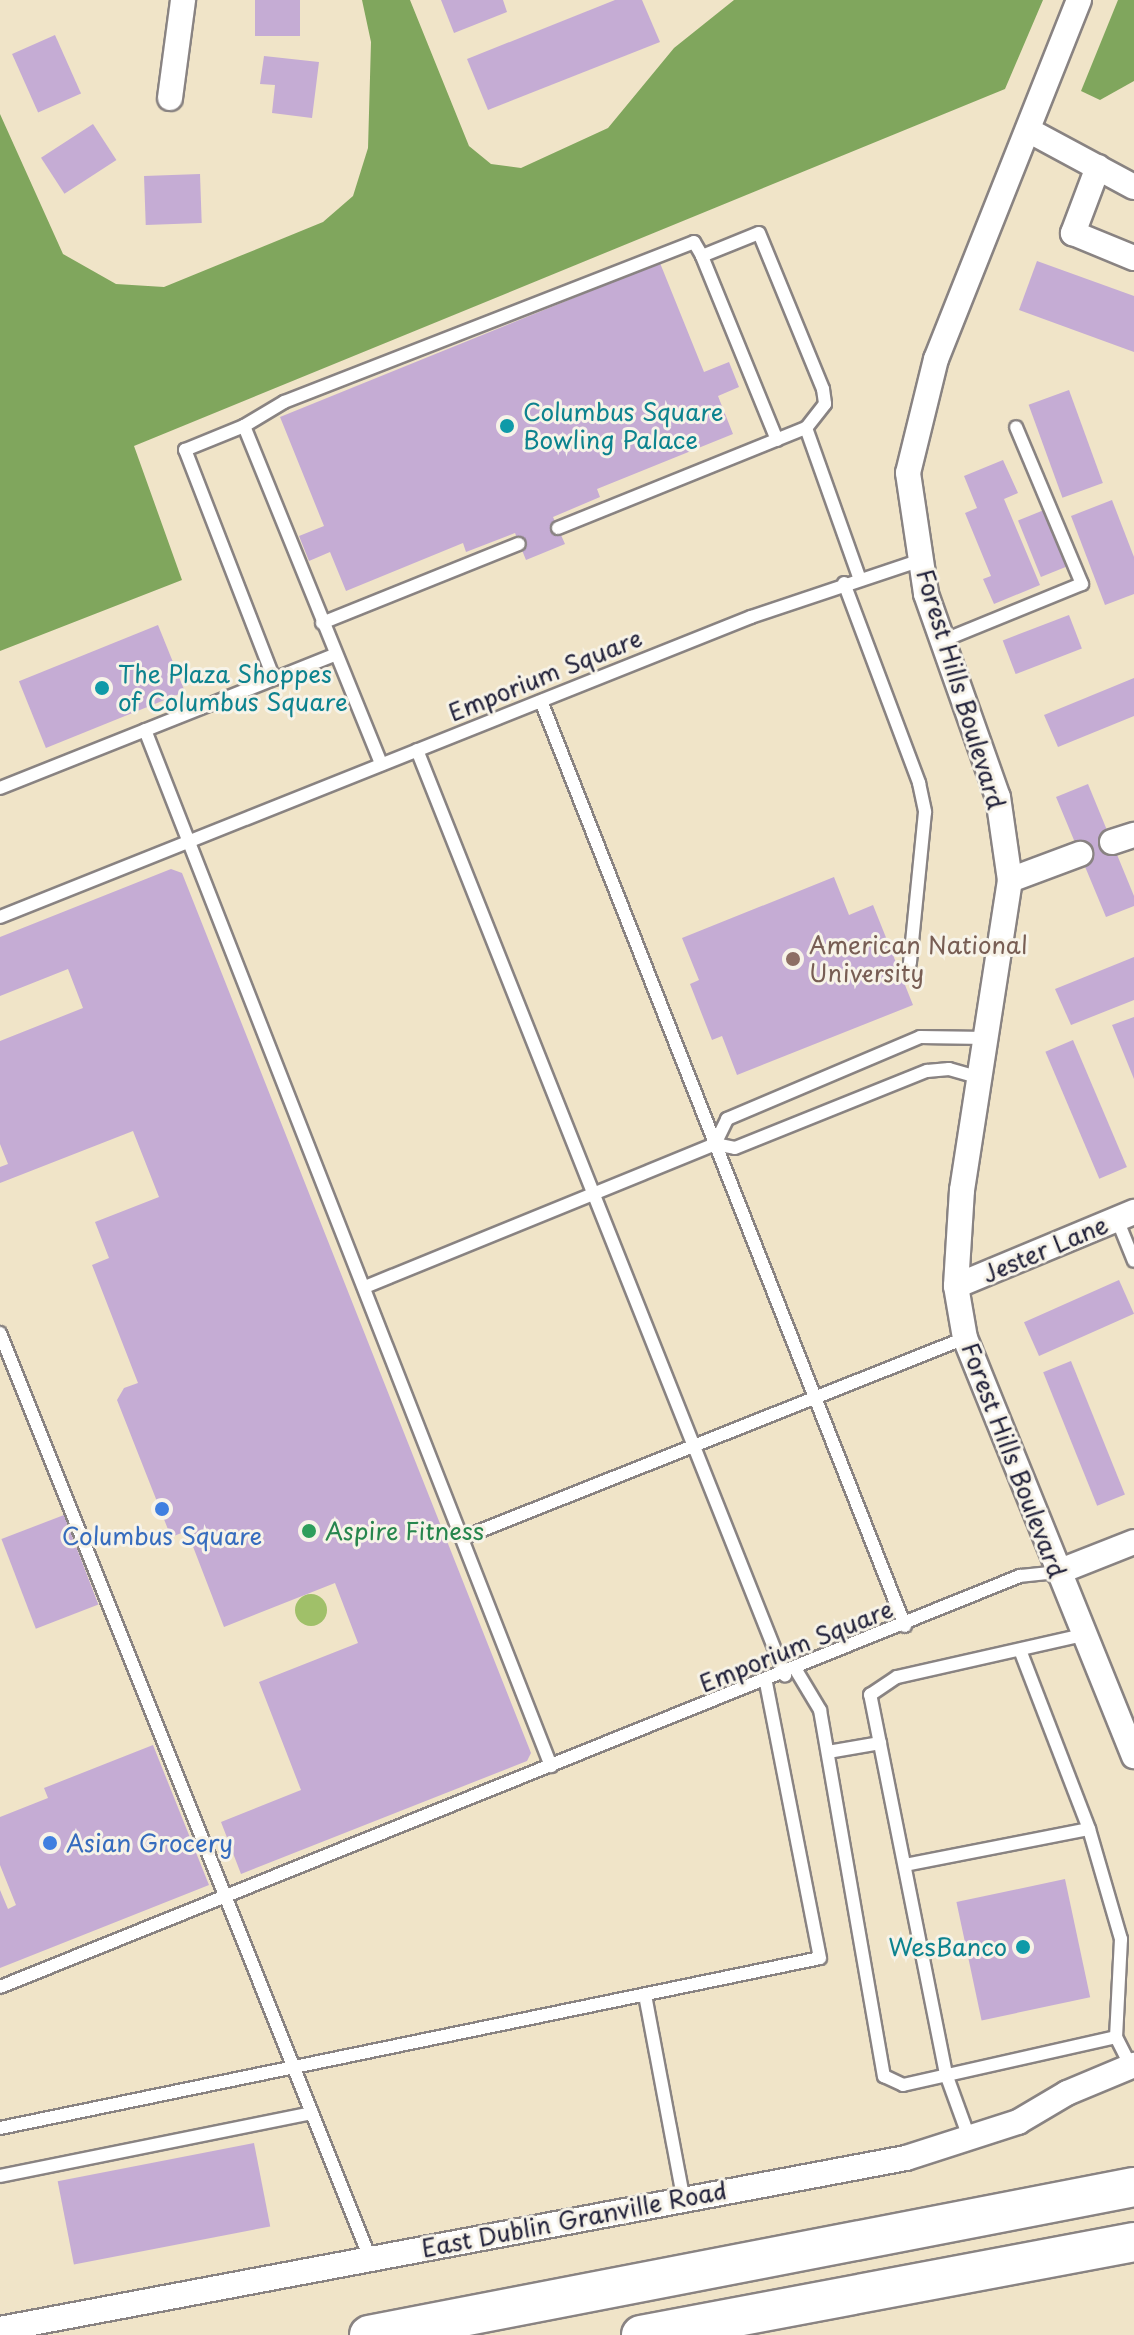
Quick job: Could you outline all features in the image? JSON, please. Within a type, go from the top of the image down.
[{"type":"main road","points":[[369,2335],[1134,2187]]},
{"type":"main road","points":[[795,2306],[1002,2247],[1134,2219]]},
{"type":"main road","points":[[641,2335],[1134,2242]]},
{"type":"street","points":[[170,98],[183,0]]},
{"type":"street","name":"Forest Hills Boulevard","points":[[1079,0],[933,369],[908,473],[921,560],[942,641],[998,797],[1010,880],[988,1038],[962,1190],[956,1286],[965,1338],[1134,1756]]},
{"type":"street","points":[[1028,130],[1134,187]]},
{"type":"street","points":[[1098,167],[1073,233],[1134,258]]},
{"type":"street","points":[[1010,880],[1080,854]]},
{"type":"street","name":"Jester Lane","points":[[956,1286],[1125,1216]]},
{"type":"street","points":[[1058,1572],[1134,1542]]},
{"type":"street","name":"East Dublin Granville Road","points":[[0,2329],[683,2197],[906,2158],[970,2140],[1133,2065]]},
{"type":"lane","points":[[558,528],[806,428],[825,404],[823,389],[759,233],[702,256]]},
{"type":"lane","points":[[274,679],[185,450],[244,426],[284,402],[694,242],[777,440]]},
{"type":"lane","points":[[244,426],[381,764]]},
{"type":"lane","points":[[942,641],[1082,584],[1016,427]]},
{"type":"lane","points":[[806,428],[859,577]]},
{"type":"lane","points":[[322,623],[519,544]]},
{"type":"lane","name":"Emporium Square","points":[[0,917],[859,577],[921,560]]},
{"type":"lane","points":[[844,583],[919,783],[925,812],[910,963]]},
{"type":"lane","points":[[0,788],[335,655]]},
{"type":"lane","points":[[541,701],[905,1626]]},
{"type":"lane","points":[[145,730],[551,1766]]},
{"type":"lane","points":[[417,750],[694,1446],[790,1672],[820,1710],[884,2076],[903,2085],[1116,2037]]},
{"type":"lane","points":[[715,1144],[727,1119],[920,1037],[988,1038]]},
{"type":"lane","points":[[365,1287],[715,1144],[735,1148],[927,1071],[949,1069],[980,1078]]},
{"type":"lane","points":[[1125,1216],[1134,1261]]},
{"type":"lane","points":[[0,1333],[370,2258]]},
{"type":"lane","points":[[462,1538],[965,1338]]},
{"type":"lane","name":"Emporium Square","points":[[226,1897],[905,1626],[1020,1576],[1058,1572]]},
{"type":"lane","points":[[970,2140],[946,2074],[870,1695],[888,1683],[1084,1635]]},
{"type":"lane","points":[[1020,1650],[1089,1829],[1121,1939],[1116,2037],[1133,2065]]},
{"type":"lane","points":[[0,2128],[820,1958],[766,1682]]},
{"type":"lane","points":[[828,1752],[880,1743]]},
{"type":"lane","points":[[905,1865],[1089,1829]]},
{"type":"lane","points":[[0,1987],[226,1897]]},
{"type":"lane","points":[[645,1995],[683,2197]]},
{"type":"lane","points":[[0,2176],[312,2113]]},
{"type":"green space","points":[[362,0],[410,0],[469,146],[491,164],[521,168],[608,128],[674,48],[734,0],[1043,0],[1005,89],[134,446],[182,580],[0,651],[0,114],[63,254],[116,284],[164,287],[323,222],[353,196],[368,148],[371,42]]},
{"type":"green space","points":[[1118,0],[1134,0],[1134,81],[1100,100],[1081,91]]},
{"type":"green space","points":[[311,1594],[322,1599],[327,1610],[322,1621],[311,1626],[300,1621],[295,1610],[300,1599]]},
{"type":"building","points":[[255,0],[300,0],[300,36],[255,36]]},
{"type":"building","points":[[441,0],[503,0],[507,12],[454,33]]},
{"type":"building","points":[[615,0],[642,0],[660,42],[488,110],[467,59]]},
{"type":"building","points":[[55,35],[81,93],[38,113],[12,54]]},
{"type":"building","points":[[264,56],[319,62],[312,118],[272,113],[275,85],[260,84]]},
{"type":"building","points":[[93,124],[116,160],[64,194],[41,158]]},
{"type":"building","points":[[200,174],[202,223],[146,225],[144,176]]},
{"type":"building","points":[[1037,261],[1134,296],[1134,352],[1019,310]]},
{"type":"building","name":"Columbus Square Bowling Palace","points":[[660,263],[704,372],[729,362],[739,387],[718,396],[733,434],[597,489],[600,497],[553,517],[565,544],[526,560],[515,533],[466,552],[463,543],[346,591],[330,552],[309,561],[299,536],[324,526],[280,417]]},
{"type":"building","points":[[1069,390],[1103,483],[1062,498],[1029,405]]},
{"type":"building","points":[[1003,460],[1018,493],[1004,499],[1040,585],[994,604],[983,579],[991,576],[965,513],[977,508],[964,476]]},
{"type":"building","points":[[1112,500],[1134,557],[1134,594],[1105,605],[1071,516]]},
{"type":"building","points":[[1044,510],[1067,567],[1041,577],[1018,520]]},
{"type":"building","points":[[1069,615],[1082,649],[1016,674],[1003,640]]},
{"type":"building","name":"The Plaza Shoppes of Columbus Square","points":[[158,625],[185,692],[46,748],[19,681]]},
{"type":"building","points":[[1134,678],[1134,716],[1058,747],[1044,715]]},
{"type":"building","points":[[1088,784],[1134,896],[1134,906],[1106,917],[1056,797]]},
{"type":"building","points":[[171,869],[182,873],[531,1753],[527,1761],[241,1874],[221,1822],[301,1790],[259,1682],[358,1643],[335,1583],[224,1627],[187,1531],[171,1537],[117,1400],[124,1388],[138,1383],[92,1265],[109,1258],[95,1222],[159,1197],[133,1131],[0,1183],[0,1167],[8,1164],[0,1144],[0,1041],[83,1008],[68,969],[0,996],[0,937]]},
{"type":"building","name":"American National University","points":[[834,877],[849,915],[873,905],[913,1005],[737,1075],[722,1036],[712,1040],[690,984],[699,980],[682,938]]},
{"type":"building","points":[[1134,957],[1134,1000],[1071,1025],[1055,989]]},
{"type":"building","points":[[1134,1017],[1134,1079],[1112,1025]]},
{"type":"building","points":[[1073,1040],[1127,1167],[1099,1179],[1045,1052]]},
{"type":"building","points":[[1119,1280],[1134,1314],[1039,1356],[1024,1322]]},
{"type":"building","points":[[1071,1361],[1125,1495],[1097,1506],[1043,1372]]},
{"type":"building","points":[[64,1515],[98,1605],[36,1629],[1,1539]]},
{"type":"building","points":[[153,1745],[209,1885],[0,1968],[0,1890],[8,1909],[16,1905],[0,1865],[0,1817],[48,1798],[44,1788]]},
{"type":"building","name":"WesBanco","points":[[1065,1879],[1090,1997],[982,2020],[956,1902]]},
{"type":"building","points":[[254,2143],[270,2226],[74,2265],[58,2181]]},
{"type":"place","name":"Columbus Square Bowling Palace","points":[[507,426]]},
{"type":"place","name":"The Plaza Shoppes of Columbus Square","points":[[102,688]]},
{"type":"place","name":"American National University","points":[[793,959]]},
{"type":"place","name":"Columbus Square","points":[[162,1509]]},
{"type":"place","name":"Aspire Fitness","points":[[309,1531]]},
{"type":"place","name":"Asian Grocery","points":[[50,1843]]},
{"type":"place","name":"WesBanco","points":[[1023,1947]]}]
